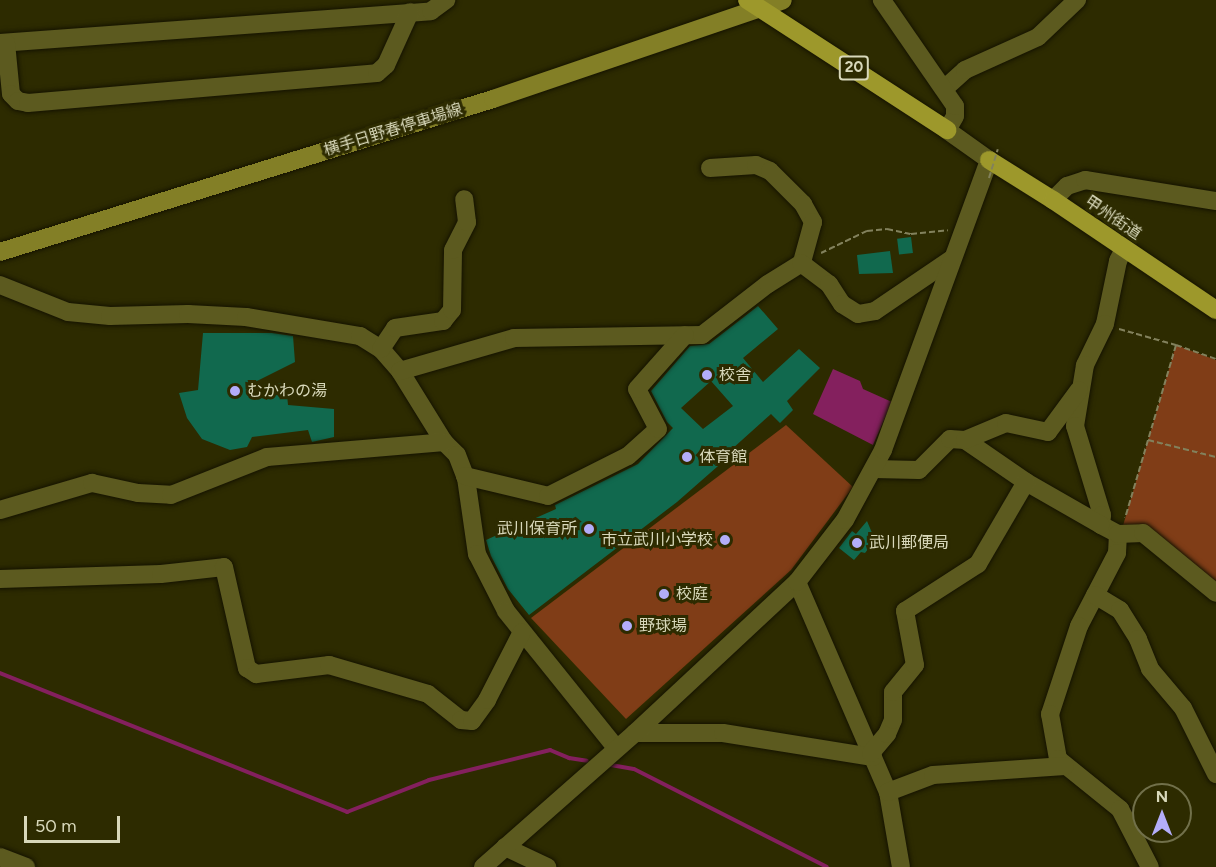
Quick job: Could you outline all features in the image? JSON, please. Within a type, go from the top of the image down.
[{"type":"highway","name":"20","points":[[753,5],[947,130]]},
{"type":"highway","name":"甲州街道","points":[[992,162],[1053,200],[1216,310]]},
{"type":"main road","name":"横手日野春停車場線","points":[[0,252],[493,99],[753,5],[783,0]]},
{"type":"street","points":[[410,12],[386,65],[377,73],[39,102],[18,101],[11,94],[3,43],[410,12],[431,11],[446,0]]},
{"type":"street","points":[[483,867],[635,733],[797,582],[831,540],[884,450],[962,230],[992,162],[947,130],[955,116],[955,106],[882,0]]},
{"type":"street","points":[[944,89],[965,70],[1038,37],[1077,0]]},
{"type":"street","points":[[710,168],[756,165],[770,171],[803,204],[813,222],[802,262]]},
{"type":"street","points":[[1053,200],[1067,186],[1084,180],[1216,201]]},
{"type":"street","points":[[381,349],[395,328],[443,321],[452,310],[453,250],[467,222],[464,199]]},
{"type":"street","points":[[1101,525],[1102,515],[1075,426],[1085,365],[1105,324],[1118,261],[1124,249]]},
{"type":"street","points":[[400,371],[514,338],[702,335],[768,284],[801,263],[829,284],[842,304],[858,314],[875,311],[953,258]]},
{"type":"street","points":[[0,285],[76,313],[110,316],[188,314],[246,317],[360,336],[381,349],[400,371],[444,442],[457,456],[465,476],[477,554],[506,611],[616,748]]},
{"type":"street","points":[[465,476],[548,496],[628,456],[658,429],[637,389],[685,335]]},
{"type":"street","points":[[874,469],[919,470],[950,439],[965,440],[1006,423],[1048,432],[1080,388]]},
{"type":"street","points":[[965,440],[1026,482],[1118,534],[1143,533],[1216,593]]},
{"type":"street","points":[[0,510],[92,483],[138,493],[171,495],[267,457],[444,442]]},
{"type":"street","points":[[872,755],[887,734],[892,720],[893,692],[915,665],[905,611],[978,564],[1026,482]]},
{"type":"street","points":[[1118,534],[1117,553],[1078,626],[1050,714],[1058,759],[1120,809],[1150,867]]},
{"type":"street","points":[[0,579],[161,574],[224,567],[247,668],[256,674],[330,665],[428,694],[461,720],[472,721],[487,700],[522,632]]},
{"type":"street","points":[[797,582],[888,792],[901,867]]},
{"type":"street","points":[[1095,595],[1120,610],[1138,639],[1150,669],[1183,708],[1216,774]]},
{"type":"street","points":[[635,733],[723,733],[872,755]]},
{"type":"street","points":[[888,792],[933,775],[1065,766]]},
{"type":"street","points":[[505,848],[546,867]]},
{"type":"street","points":[[0,856],[26,867]]},
{"type":"path","points":[[802,262],[867,231],[887,229],[911,234],[962,230]]},
{"type":"path","points":[[1105,324],[1216,359]]},
{"type":"path","points":[[1118,534],[1176,345]]},
{"type":"path","points":[[1148,440],[1216,457]]},
{"type":"shaded area","points":[[1176,345],[1216,360],[1216,585],[1122,529]]},
{"type":"shaded area","points":[[833,369],[860,381],[863,389],[892,402],[873,445],[813,414]]},
{"type":"shaded area","name":"校庭","points":[[786,425],[853,487],[791,570],[626,719],[531,618]]},
{"type":"building","points":[[911,237],[913,253],[899,255],[897,239]]},
{"type":"building","points":[[890,251],[893,273],[859,274],[857,255]]},
{"type":"building","points":[[758,306],[778,329],[743,358],[763,382],[799,349],[820,368],[787,401],[793,410],[780,423],[771,414],[732,449],[734,452],[677,502],[529,615],[508,589],[491,556],[486,540],[556,509],[555,505],[638,464],[673,428],[667,422],[651,391],[690,346],[709,344]],"holes":[[[711,381],[733,406],[703,429],[681,408]]]},
{"type":"building","name":"むかわの湯","points":[[203,333],[272,333],[293,336],[295,362],[247,386],[286,383],[288,405],[334,409],[334,437],[312,442],[308,430],[252,437],[247,447],[230,450],[202,439],[187,418],[179,393],[198,390]]},
{"type":"building","points":[[867,521],[875,540],[865,553],[861,552],[854,560],[839,548],[852,531],[856,534]]},
{"type":"waterway","points":[[0,673],[347,812],[429,780],[550,750],[569,758],[587,761]]},
{"type":"waterway","points":[[611,765],[634,769],[827,867]]},
{"type":"place","name":"校舎","points":[[707,375]]},
{"type":"place","name":"むかわの湯","points":[[235,391]]},
{"type":"place","name":"体育館","points":[[687,457]]},
{"type":"place","name":"武川保育所","points":[[589,529]]},
{"type":"place","name":"市立武川小学校","points":[[725,540]]},
{"type":"place","name":"武川郵便局","points":[[857,543]]},
{"type":"place","name":"校庭","points":[[664,594]]},
{"type":"place","name":"野球場","points":[[627,626]]}]
